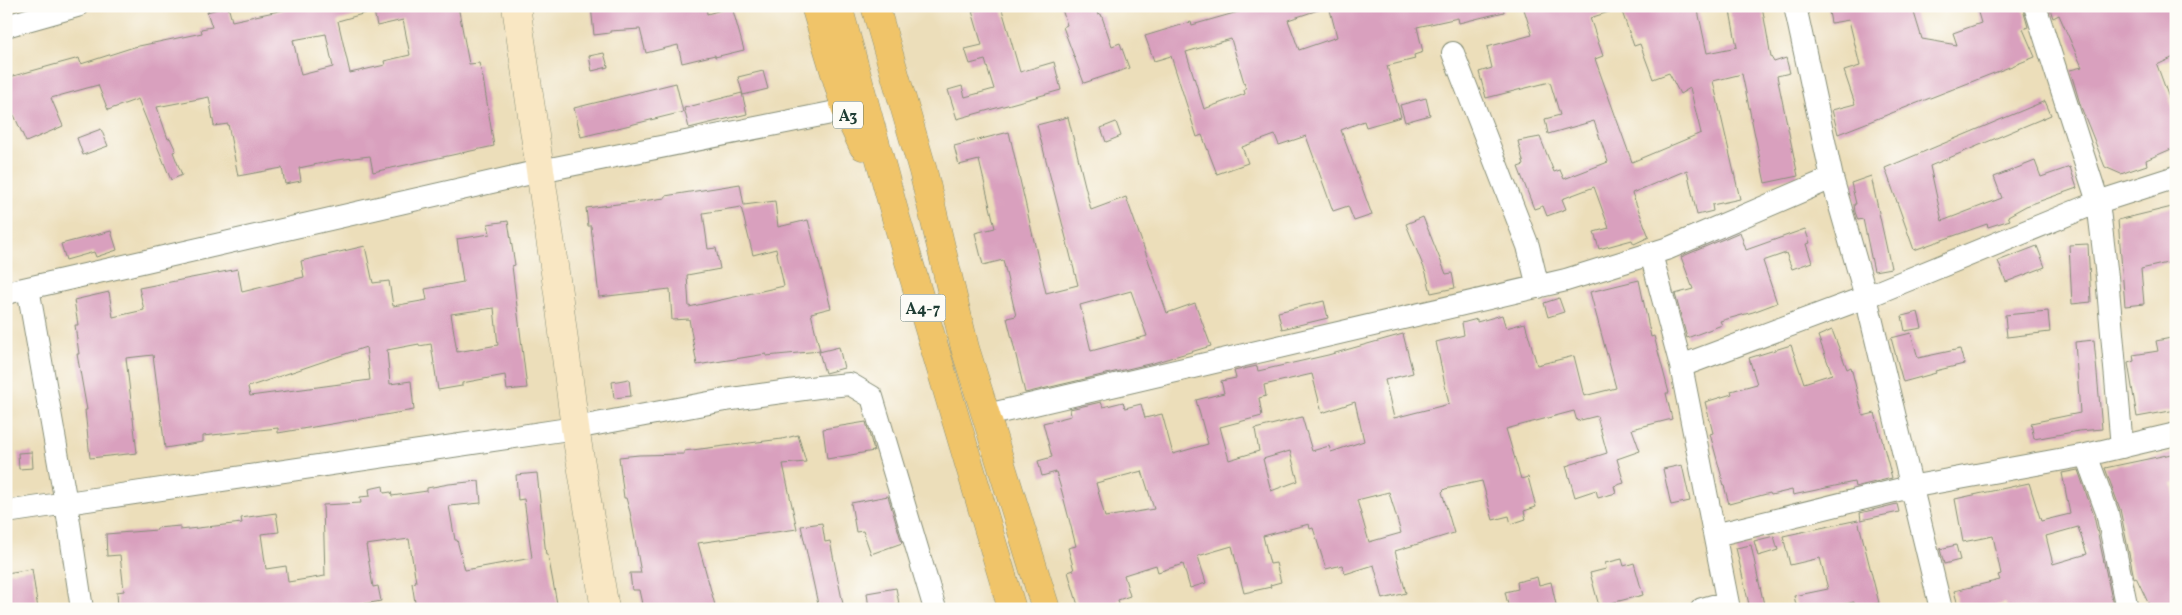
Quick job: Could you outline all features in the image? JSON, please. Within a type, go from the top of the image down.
[{"type":"highway","name":"A3","points":[[816,6],[846,110],[896,218]]},
{"type":"highway","name":"A4-7","points":[[838,6],[896,218],[1012,609]]},
{"type":"highway","name":"A4-7","points":[[875,6],[923,171],[965,348],[1046,609]]},
{"type":"main road","points":[[516,6],[575,428],[605,609]]},
{"type":"street","points":[[6,26],[77,6]]},
{"type":"street","points":[[1795,6],[1832,178],[1866,297],[1938,608]]},
{"type":"street","points":[[2035,6],[2098,202],[2107,277],[2122,447]]},
{"type":"street","points":[[1453,53],[1528,246],[1538,287]]},
{"type":"street","points":[[82,609],[66,503],[17,291],[540,171],[846,110]]},
{"type":"street","points":[[1681,366],[1866,297],[2098,202],[2176,177]]},
{"type":"street","points":[[987,415],[1538,287],[1669,248],[1832,178]]},
{"type":"street","points":[[1651,254],[1681,366],[1728,606],[1702,609]]},
{"type":"street","points":[[6,512],[575,428],[725,400],[850,384],[872,397],[935,609]]},
{"type":"street","points":[[1715,534],[1910,487],[2086,455],[2176,434]]},
{"type":"street","points":[[2086,455],[2106,512],[2127,609]]},
{"type":"building","points":[[228,6],[232,21],[302,6],[372,6],[373,11],[338,21],[350,73],[385,65],[384,61],[410,55],[403,20],[377,26],[373,6],[458,6],[469,64],[479,63],[483,78],[494,146],[373,172],[370,156],[337,160],[299,168],[301,181],[285,184],[282,168],[238,176],[228,124],[214,126],[209,97],[157,107],[168,139],[170,138],[176,151],[173,152],[182,175],[171,180],[138,99],[108,110],[98,85],[51,98],[63,126],[26,142],[14,115],[6,118],[6,78],[79,58],[81,64],[134,47],[202,33],[201,29],[212,27],[207,12]],"holes":[[[326,34],[333,67],[301,75],[293,40]]]},
{"type":"building","points":[[591,6],[706,6],[707,14],[732,7],[744,50],[682,63],[678,45],[646,53],[640,29],[610,31],[610,33],[594,35]]},
{"type":"building","points":[[991,6],[1001,6],[1020,72],[1054,62],[1061,90],[957,119],[948,90],[962,86],[965,97],[994,89],[985,60],[970,64],[965,49],[982,45],[972,11]]},
{"type":"building","points":[[1061,6],[1095,6],[1098,15],[1101,14],[1112,46],[1120,43],[1129,68],[1084,83],[1063,27],[1067,25]]},
{"type":"building","points":[[1259,6],[1320,6],[1321,9],[1288,20],[1299,50],[1337,37],[1329,6],[1503,6],[1504,12],[1459,23],[1458,18],[1417,27],[1423,52],[1414,55],[1415,59],[1387,66],[1401,117],[1366,127],[1364,121],[1341,130],[1372,215],[1354,221],[1348,206],[1333,211],[1306,136],[1279,145],[1275,135],[1242,147],[1248,163],[1217,174],[1202,135],[1197,137],[1171,56],[1154,61],[1145,36],[1191,22],[1192,25]],"holes":[[[1231,39],[1246,89],[1244,90],[1245,94],[1204,109],[1186,52]]]},
{"type":"building","points":[[1523,6],[1618,6],[1618,9],[1590,18],[1603,56],[1595,59],[1632,162],[1701,133],[1690,88],[1680,94],[1669,73],[1653,79],[1640,44],[1634,46],[1620,6],[1697,6],[1707,53],[1737,47],[1729,6],[1762,6],[1771,57],[1774,62],[1786,58],[1790,73],[1777,76],[1798,176],[1765,183],[1742,74],[1713,81],[1740,199],[1712,205],[1713,211],[1697,215],[1687,170],[1632,193],[1649,237],[1634,244],[1632,240],[1599,249],[1594,232],[1609,228],[1594,187],[1562,199],[1566,209],[1547,216],[1543,206],[1534,209],[1518,167],[1524,165],[1518,141],[1540,137],[1554,172],[1560,170],[1564,179],[1608,162],[1594,121],[1548,134],[1545,119],[1560,115],[1550,82],[1486,98],[1479,72],[1492,68],[1487,47],[1532,35]]},
{"type":"building","points":[[1828,6],[1912,6],[1922,39],[1957,45],[1953,33],[1981,23],[1976,6],[2022,6],[2028,27],[2023,29],[2035,57],[1838,134],[1832,110],[1855,104],[1844,71],[1860,66],[1849,20],[1831,23]]},
{"type":"building","points":[[2049,6],[2169,6],[2176,23],[2176,56],[2157,65],[2176,117],[2176,147],[2146,160],[2147,165],[2121,174],[2105,167],[2081,107],[2070,70],[2082,67],[2059,15],[2053,18]]},
{"type":"building","points":[[604,53],[608,67],[592,71],[589,56]]},
{"type":"building","points":[[763,71],[768,89],[743,95],[738,77]]},
{"type":"building","points":[[676,83],[683,112],[581,137],[574,108]]},
{"type":"building","points":[[742,93],[747,114],[689,128],[684,108]]},
{"type":"building","points":[[1426,98],[1430,115],[1405,122],[1400,105]]},
{"type":"building","points":[[2045,101],[2051,115],[1930,166],[1942,221],[2002,198],[1994,177],[2035,161],[2041,177],[2070,167],[2077,188],[2026,206],[2008,216],[2010,220],[1988,227],[1987,224],[1914,250],[1885,168]]},
{"type":"building","points":[[1068,117],[1091,210],[1126,197],[1167,313],[1195,303],[1211,346],[1153,363],[1025,393],[1007,318],[1016,316],[1003,260],[983,265],[975,233],[995,228],[979,160],[959,165],[954,146],[1009,132],[1046,293],[1078,285],[1037,125]],"holes":[[[1131,291],[1147,336],[1091,351],[1080,305]]]},
{"type":"building","points":[[1116,122],[1121,136],[1106,142],[1101,128]]},
{"type":"building","points":[[101,129],[108,146],[83,155],[77,138]]},
{"type":"building","points":[[1871,176],[1891,268],[1874,271],[1863,219],[1858,220],[1855,212],[1854,204],[1856,204],[1851,183]]},
{"type":"building","points":[[740,184],[744,205],[775,201],[778,227],[808,220],[831,308],[811,313],[820,351],[766,356],[766,354],[697,365],[689,319],[672,320],[670,289],[599,297],[591,226],[588,226],[586,208],[665,198],[665,196]],"holes":[[[741,207],[753,255],[776,249],[784,286],[689,307],[687,275],[720,269],[716,248],[708,249],[703,213]]]},
{"type":"building","points":[[2176,206],[2176,234],[2173,234],[2175,242],[2172,243],[2176,261],[2141,269],[2144,304],[2125,306],[2118,220]]},
{"type":"building","points":[[1423,217],[1446,274],[1452,273],[1455,288],[1431,293],[1426,273],[1406,224]]},
{"type":"building","points":[[508,221],[515,265],[512,266],[527,388],[507,390],[505,375],[462,383],[462,386],[438,390],[431,344],[419,346],[419,344],[387,350],[390,384],[411,381],[414,410],[278,433],[278,428],[203,436],[203,442],[165,448],[153,355],[126,358],[137,453],[90,458],[85,410],[87,410],[77,354],[79,354],[75,325],[78,325],[74,300],[109,292],[113,317],[144,310],[139,288],[238,269],[242,292],[304,277],[301,261],[365,246],[373,283],[389,281],[393,306],[427,300],[425,289],[463,282],[457,239],[490,234],[488,224]],"holes":[[[494,308],[498,345],[457,352],[451,314]],[[366,347],[370,380],[250,396],[248,387]]]},
{"type":"building","points":[[1805,229],[1810,243],[1806,244],[1812,262],[1792,269],[1786,253],[1763,261],[1777,303],[1720,321],[1722,325],[1687,338],[1675,294],[1693,289],[1681,257],[1740,232],[1746,250]]},
{"type":"building","points":[[111,231],[117,250],[96,257],[94,252],[66,260],[61,244]]},
{"type":"building","points":[[2088,244],[2091,302],[2072,304],[2069,245]]},
{"type":"building","points":[[2037,246],[2045,267],[2006,282],[1998,261]]},
{"type":"building","points":[[1639,280],[1651,337],[1654,336],[1669,393],[1666,393],[1672,419],[1632,429],[1640,451],[1617,459],[1624,483],[1614,486],[1616,493],[1598,498],[1596,490],[1575,497],[1566,466],[1607,453],[1597,416],[1577,421],[1574,411],[1506,429],[1521,479],[1528,477],[1536,507],[1524,511],[1526,519],[1511,524],[1509,516],[1493,520],[1482,481],[1445,489],[1442,492],[1454,533],[1395,551],[1406,593],[1383,599],[1374,565],[1345,574],[1342,565],[1326,569],[1313,528],[1310,529],[1309,524],[1263,536],[1270,564],[1276,563],[1281,582],[1270,585],[1271,587],[1244,593],[1232,546],[1198,556],[1206,583],[1190,588],[1183,564],[1158,572],[1156,565],[1124,575],[1130,596],[1118,600],[1120,609],[1079,609],[1068,572],[1074,570],[1068,548],[1076,546],[1062,492],[1056,472],[1042,476],[1038,461],[1052,457],[1043,423],[1071,416],[1070,409],[1101,402],[1103,407],[1123,402],[1125,408],[1141,404],[1145,418],[1162,414],[1173,454],[1208,444],[1196,400],[1224,393],[1221,381],[1236,378],[1234,371],[1257,366],[1258,371],[1328,355],[1403,334],[1413,373],[1385,380],[1394,418],[1449,404],[1436,342],[1464,335],[1462,323],[1477,319],[1477,322],[1502,315],[1506,328],[1525,323],[1537,365],[1574,356],[1584,396],[1616,388],[1590,292]],"holes":[[[1312,374],[1322,413],[1355,402],[1364,441],[1331,452],[1329,446],[1312,451],[1302,417],[1255,429],[1259,451],[1229,460],[1220,427],[1262,416],[1259,398],[1266,396],[1264,385]],[[1290,451],[1298,481],[1271,491],[1263,459]],[[1142,471],[1154,509],[1105,517],[1096,483]],[[1389,492],[1401,533],[1369,542],[1357,500]]]},
{"type":"building","points":[[1559,298],[1564,312],[1548,317],[1544,303]]},
{"type":"building","points":[[1324,301],[1328,318],[1282,329],[1278,312]]},
{"type":"building","points":[[2048,311],[2050,332],[2007,337],[2005,315]]},
{"type":"building","points":[[1918,312],[1922,328],[1905,331],[1902,316]]},
{"type":"building","points":[[1832,330],[1847,369],[1851,367],[1863,416],[1875,413],[1892,478],[1855,487],[1854,482],[1793,495],[1792,490],[1771,495],[1770,493],[1729,504],[1710,434],[1713,433],[1705,402],[1732,394],[1731,391],[1757,384],[1749,358],[1791,345],[1804,383],[1832,374],[1818,336]]},
{"type":"building","points":[[1911,333],[1918,358],[1960,349],[1964,364],[1903,382],[1891,338]]},
{"type":"building","points":[[2176,337],[2176,410],[2137,417],[2128,363],[2134,361],[2133,355],[2158,351],[2156,341]]},
{"type":"building","points":[[2094,340],[2102,429],[2034,439],[2031,423],[2080,413],[2075,342]]},
{"type":"building","points":[[839,347],[844,368],[825,373],[819,352]]},
{"type":"building","points":[[629,379],[631,396],[614,398],[612,382]]},
{"type":"building","points":[[866,422],[874,451],[827,459],[823,429]]},
{"type":"building","points":[[798,435],[806,462],[783,464],[797,529],[698,543],[716,609],[643,609],[639,590],[632,590],[630,573],[641,573],[630,512],[626,498],[624,498],[619,457],[684,454],[684,451],[782,439]]},
{"type":"building","points":[[32,452],[33,468],[19,469],[18,453]]},
{"type":"building","points":[[2176,453],[2176,482],[2172,483],[2176,506],[2176,609],[2151,609],[2136,577],[2134,578],[2120,509],[2105,468]]},
{"type":"building","points":[[1682,465],[1690,501],[1671,505],[1663,469]]},
{"type":"building","points":[[2078,470],[2094,516],[2114,609],[2007,609],[2005,603],[1985,609],[1959,609],[1954,591],[2000,580],[1998,575],[2001,574],[1993,536],[1963,542],[1955,499],[2029,483],[2041,521],[2070,514],[2062,473]],"holes":[[[2078,527],[2087,554],[2053,564],[2046,536]]]},
{"type":"building","points":[[537,473],[546,555],[548,555],[558,609],[416,609],[412,583],[416,582],[409,539],[366,545],[373,587],[378,586],[381,601],[337,609],[118,609],[117,592],[124,591],[120,555],[107,556],[106,534],[157,530],[157,528],[180,526],[180,530],[242,523],[241,518],[276,513],[279,532],[261,534],[266,569],[286,566],[288,582],[325,576],[323,505],[361,503],[360,497],[370,496],[369,489],[383,486],[384,493],[391,492],[392,496],[427,491],[427,488],[449,484],[479,481],[481,503],[449,506],[455,540],[457,540],[465,570],[532,558],[524,499],[518,500],[516,475]]},
{"type":"building","points":[[888,496],[902,543],[871,554],[863,531],[856,532],[851,503]]},
{"type":"building","points":[[1897,504],[1899,512],[1861,520],[1860,513]]},
{"type":"building","points":[[1858,520],[1879,603],[1855,609],[1854,602],[1825,609],[1797,609],[1794,596],[1828,589],[1820,558],[1790,565],[1783,536]]},
{"type":"building","points":[[822,523],[825,542],[830,541],[844,609],[819,609],[801,526]]},
{"type":"building","points":[[1774,536],[1778,550],[1758,556],[1754,541]]},
{"type":"building","points":[[1751,545],[1765,609],[1750,609],[1736,548]]},
{"type":"building","points":[[1956,545],[1960,560],[1944,564],[1940,549]]},
{"type":"building","points":[[1622,559],[1624,566],[1634,563],[1643,595],[1599,606],[1590,573],[1606,569],[1605,563]]},
{"type":"building","points":[[32,569],[38,609],[6,609],[6,573]]},
{"type":"building","points":[[1537,577],[1539,585],[1551,582],[1557,609],[1509,609],[1505,592],[1518,589],[1517,582]]},
{"type":"building","points":[[896,588],[899,604],[869,609],[867,593]]}]
